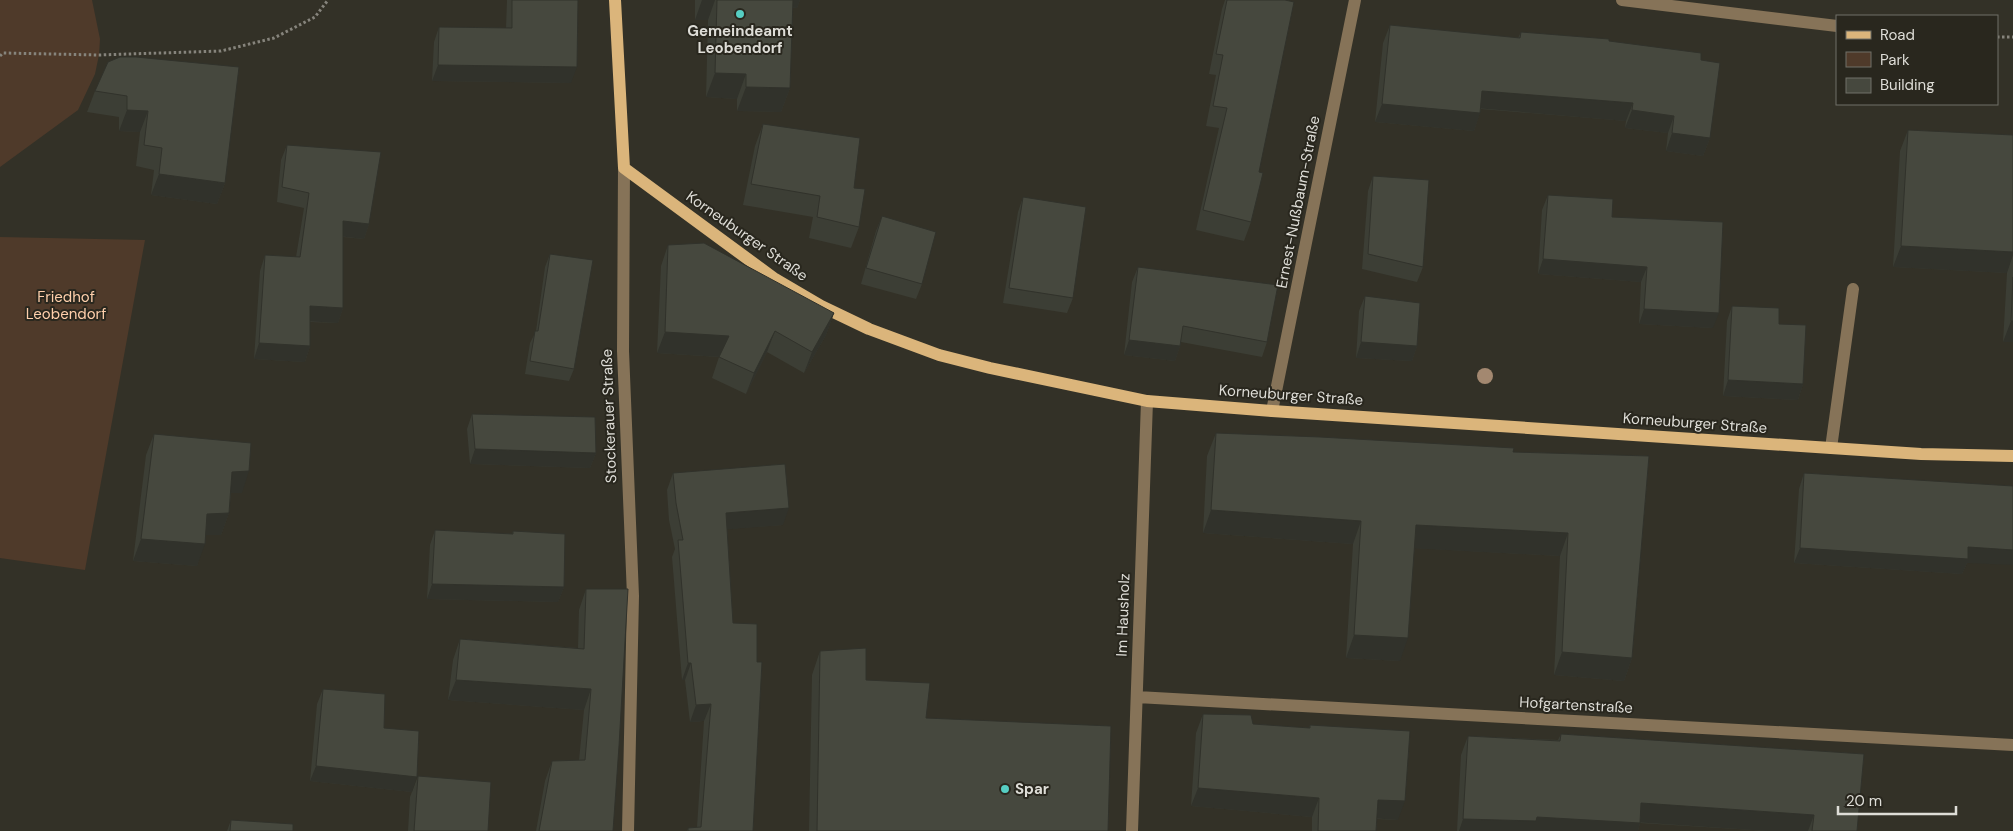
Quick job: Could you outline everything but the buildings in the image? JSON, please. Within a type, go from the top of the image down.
[{"type":"main road","name":"Stockerauer Straße","points":[[615,0],[624,168]]},
{"type":"main road","name":"Korneuburger Straße","points":[[624,168],[774,279],[821,306],[869,329],[939,355],[990,368],[1147,401],[1921,454],[2013,456]]},
{"type":"street","name":"Ernest-Nußbaum-Straße","points":[[1272,411],[1356,0]]},
{"type":"street","points":[[1622,0],[1836,26]]},
{"type":"street","name":"Stockerauer Straße","points":[[624,168],[623,351],[633,596],[628,831]]},
{"type":"street","points":[[1831,448],[1853,289]]},
{"type":"street","name":"Im Hausholz","points":[[1132,831],[1147,401]]},
{"type":"street","name":"Hofgartenstraße","points":[[1137,697],[2013,745]]},
{"type":"path","points":[[0,56],[3,53],[99,55],[221,51],[274,38],[315,17],[328,0]]},
{"type":"path","points":[[1998,37],[2013,37]]},
{"type":"green space","points":[[0,0],[92,0],[100,39],[95,74],[78,110],[0,167]]},
{"type":"green space","name":"Friedhof Leobendorf","points":[[0,237],[145,240],[85,570],[0,558]]},
{"type":"place","name":"Gemeindeamt Leobendorf","points":[[740,14]]},
{"type":"place","name":"Spar","points":[[1005,789]]}]
